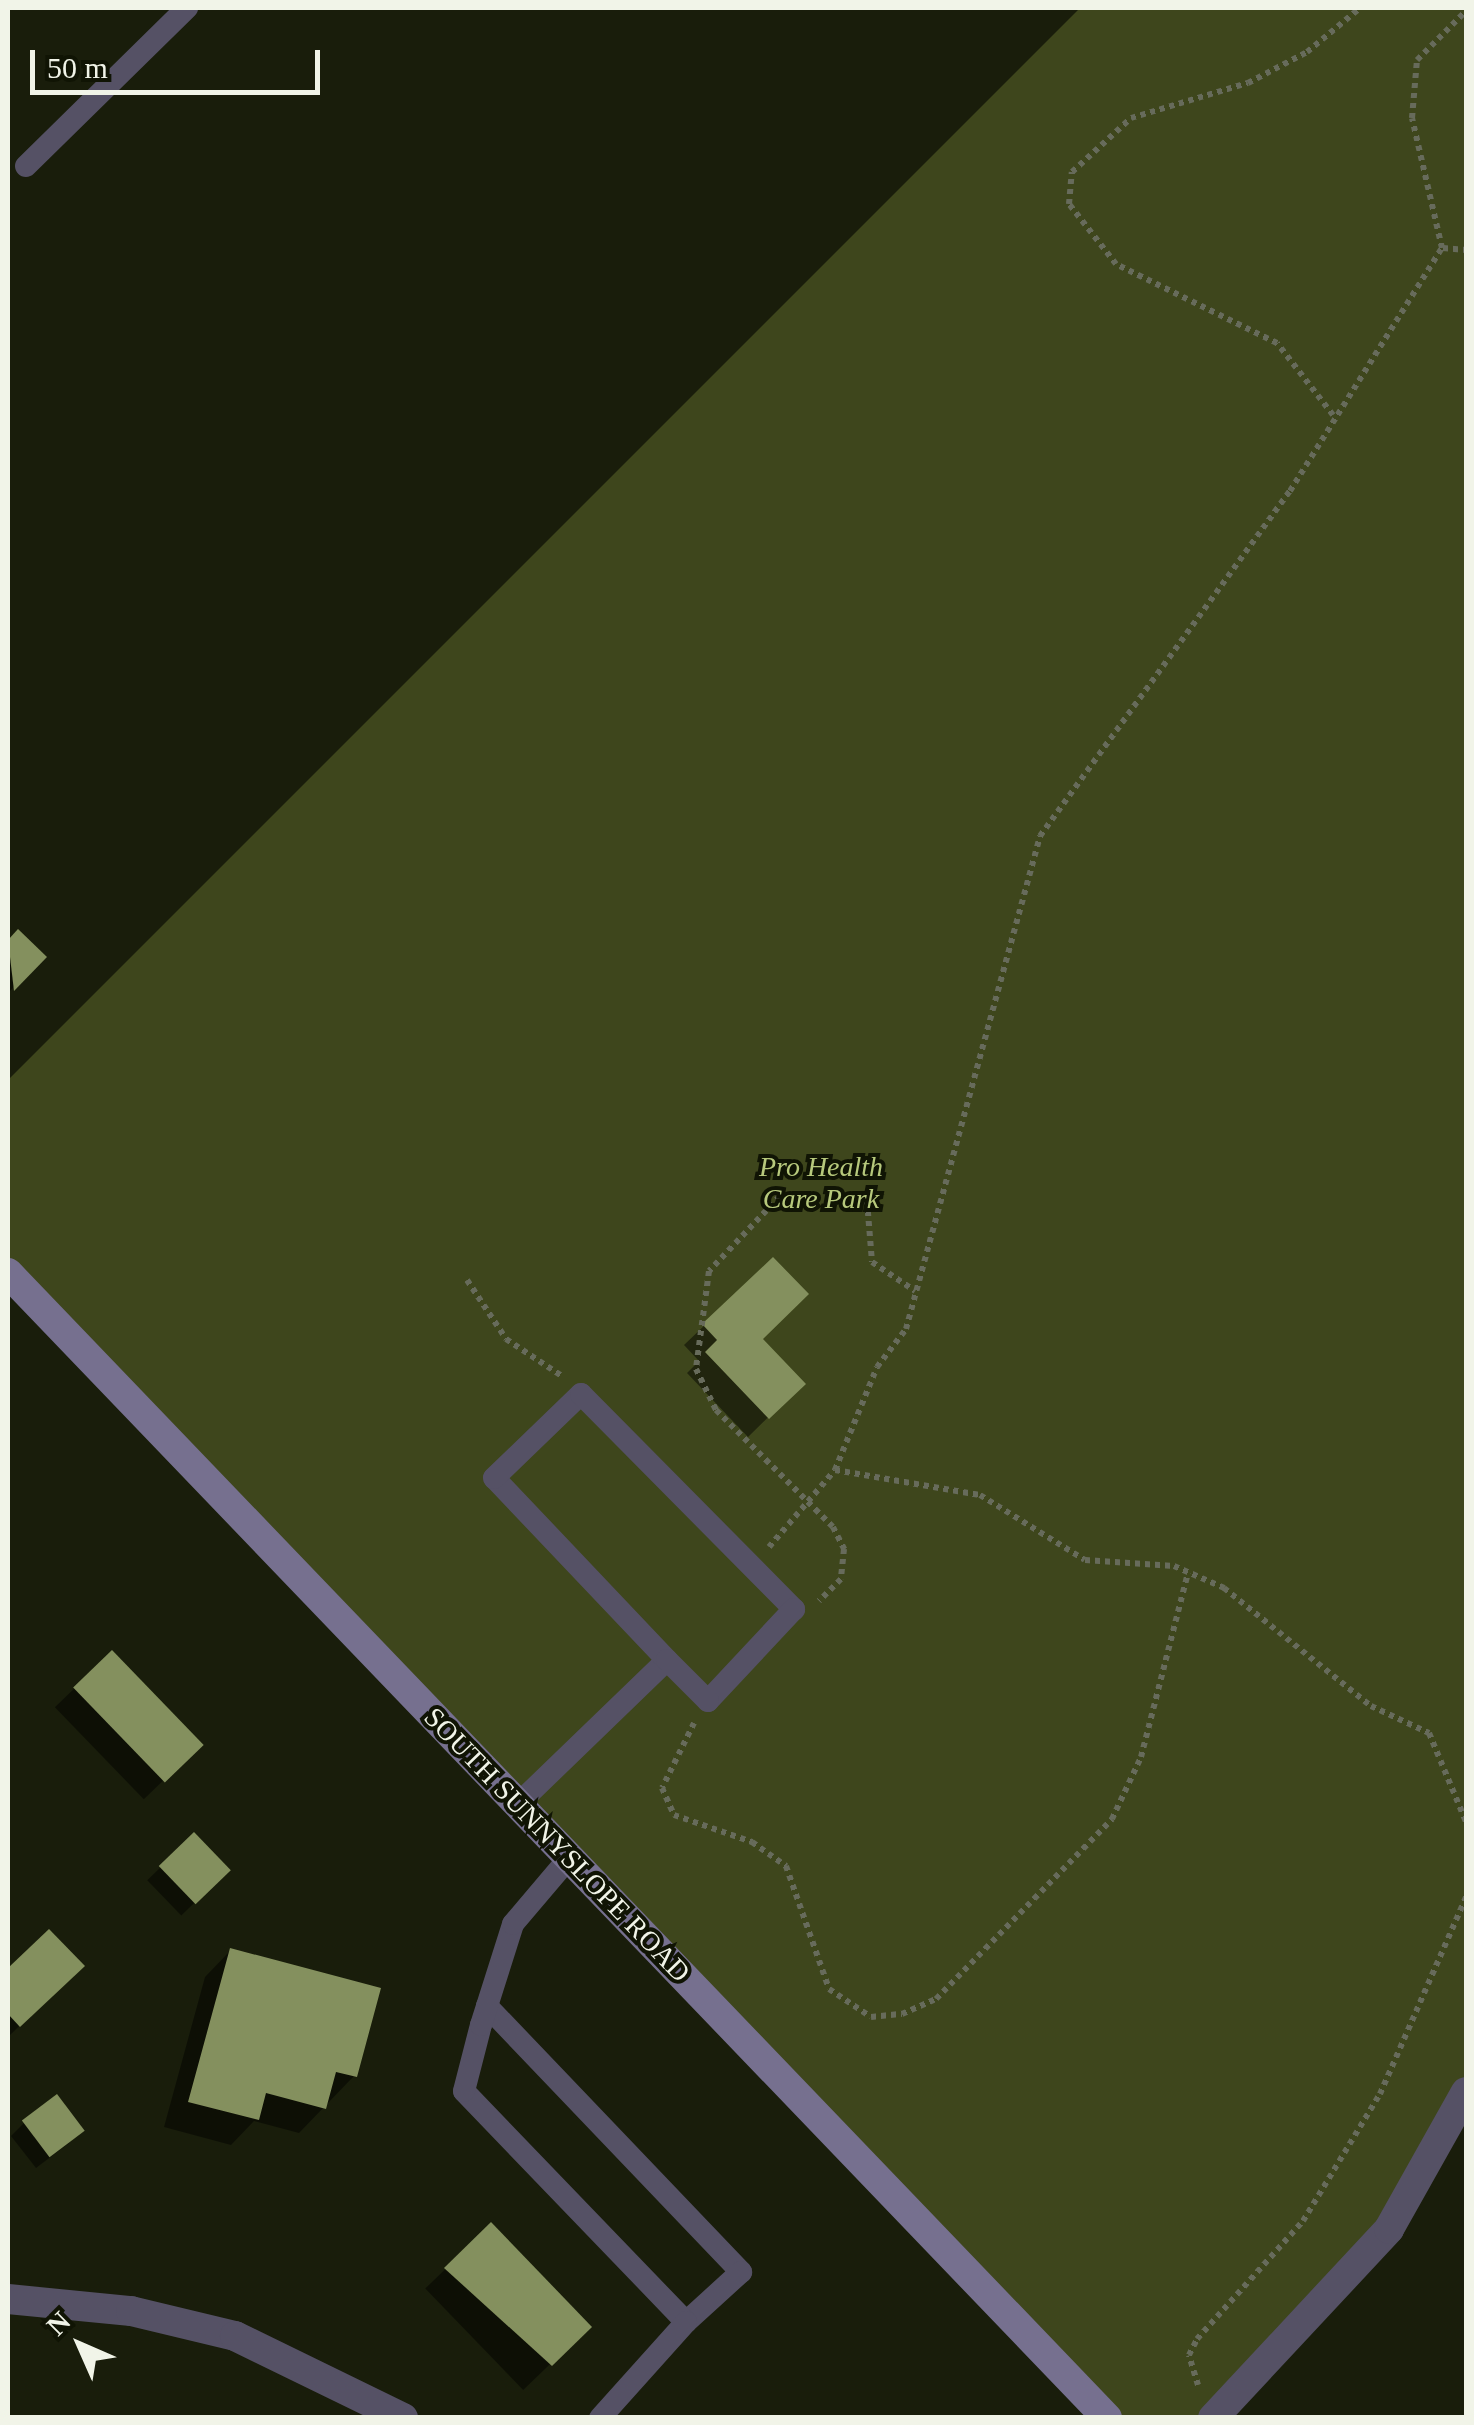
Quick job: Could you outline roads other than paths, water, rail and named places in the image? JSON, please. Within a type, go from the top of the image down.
[{"type":"street","name":"SOUTH SUNNYSLOPE ROAD","points":[[8,1273],[1107,2418]]},
{"type":"street","points":[[1213,2418],[1390,2229],[1466,2092]]},
{"type":"street","points":[[8,2299],[131,2311],[235,2336],[403,2418]]},
{"type":"lane","points":[[26,166],[187,8]]},
{"type":"lane","points":[[581,1394],[794,1609],[708,1701],[667,1660],[494,1478],[581,1394]]},
{"type":"lane","points":[[518,1804],[667,1660]]},
{"type":"lane","points":[[570,1858],[513,1924],[464,2091],[686,2322]]},
{"type":"lane","points":[[487,2006],[741,2272],[686,2322],[600,2418]]},
{"type":"park label","name":"Pro Health Care Park","points":[[821,1183]]}]
